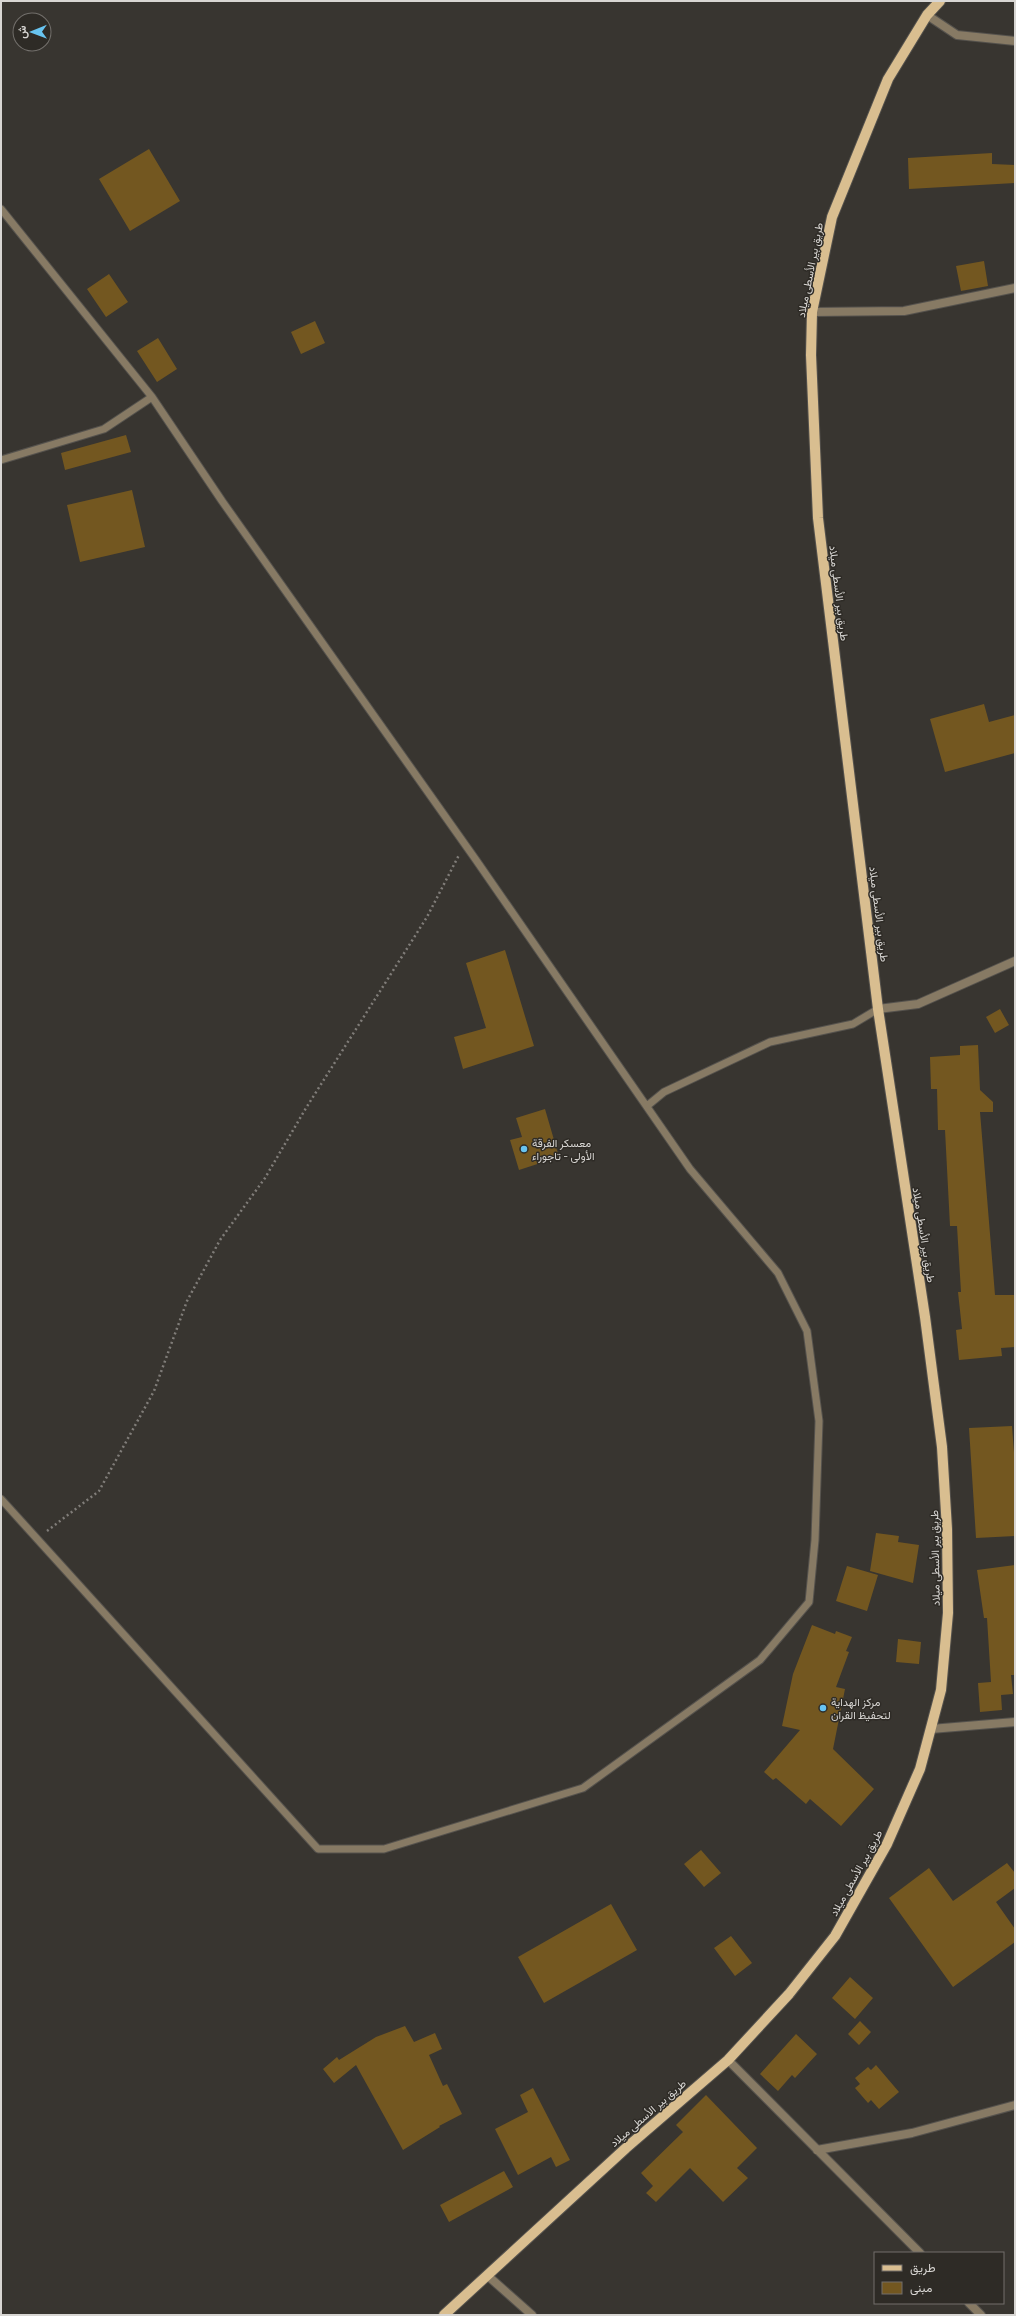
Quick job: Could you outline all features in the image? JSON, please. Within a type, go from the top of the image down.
[{"type":"main road","name":"طريق بير الأسطى ميلاد","points":[[444,2315],[626,2148],[728,2060],[789,1994],[835,1936],[887,1844],[920,1769],[941,1690],[948,1613],[948,1529],[942,1447],[925,1317],[878,1009],[818,518],[811,355],[812,312],[832,217],[888,79],[928,15],[940,1]]},
{"type":"street","points":[[928,15],[957,35],[1015,41]]},
{"type":"street","points":[[812,312],[904,311],[1015,288]]},
{"type":"street","points":[[878,1009],[918,1004],[1015,961]]},
{"type":"street","points":[[930,1729],[1015,1722]]},
{"type":"street","points":[[728,2060],[919,2252]]},
{"type":"street","points":[[817,2150],[912,2133],[1015,2105]]},
{"type":"street","points":[[488,2276],[532,2315]]},
{"type":"street","points":[[970,2304],[981,2315]]},
{"type":"lane","points":[[1,209],[152,397],[222,501],[690,1168],[778,1273],[807,1331],[819,1421],[813,1556],[809,1602],[760,1660],[583,1788],[384,1850],[318,1849],[1,1499]]},
{"type":"lane","points":[[1,460],[104,429],[152,397]]},
{"type":"lane","points":[[647,1106],[664,1092],[770,1042],[853,1024],[878,1009]]},
{"type":"path","points":[[37,1539],[99,1491],[154,1391],[187,1300],[220,1240],[265,1178],[306,1108],[427,917],[460,853]]},
{"type":"building","points":[[149,149],[180,201],[130,231],[99,179]]},
{"type":"building","points":[[992,153],[992,164],[1015,165],[1015,183],[909,189],[908,158]]},
{"type":"building","points":[[984,261],[988,286],[961,291],[956,266]]},
{"type":"building","points":[[109,274],[128,302],[106,317],[87,289]]},
{"type":"building","points":[[315,321],[325,343],[301,354],[291,332]]},
{"type":"building","points":[[158,338],[177,369],[157,382],[137,351]]},
{"type":"building","points":[[126,435],[131,452],[65,470],[61,453]]},
{"type":"building","points":[[132,490],[145,547],[80,562],[67,505]]},
{"type":"building","points":[[984,704],[989,722],[1015,715],[1015,753],[945,772],[930,719]]},
{"type":"building","points":[[505,950],[534,1046],[463,1069],[454,1037],[486,1028],[466,963]]},
{"type":"building","points":[[1000,1009],[1009,1025],[995,1033],[986,1017]]},
{"type":"building","points":[[978,1045],[980,1090],[993,1102],[993,1112],[980,1112],[995,1295],[1015,1295],[1015,1347],[1001,1348],[1002,1356],[959,1360],[956,1330],[962,1329],[958,1292],[961,1292],[957,1226],[950,1226],[945,1130],[938,1130],[937,1089],[931,1089],[930,1057],[960,1055],[960,1046]]},
{"type":"building","points":[[545,1109],[559,1157],[519,1170],[510,1140],[522,1137],[516,1118]]},
{"type":"building","points":[[1012,1426],[1015,1466],[1015,1536],[976,1538],[969,1428]]},
{"type":"building","points":[[876,1533],[899,1536],[898,1542],[919,1545],[913,1583],[870,1571]]},
{"type":"building","points":[[1015,1565],[1015,1675],[1011,1675],[1013,1694],[1001,1695],[1002,1710],[980,1712],[978,1683],[991,1682],[987,1618],[984,1618],[977,1570]]},
{"type":"building","points":[[847,1566],[878,1575],[867,1611],[836,1601]]},
{"type":"building","points":[[812,1625],[835,1634],[836,1631],[852,1637],[846,1651],[849,1652],[836,1687],[845,1689],[833,1749],[874,1789],[841,1826],[810,1799],[806,1804],[776,1778],[773,1780],[764,1772],[800,1730],[782,1726],[793,1674]]},
{"type":"building","points":[[898,1639],[921,1642],[919,1664],[896,1662]]},
{"type":"building","points":[[701,1850],[721,1873],[704,1887],[684,1864]]},
{"type":"building","points":[[1007,1863],[1015,1873],[1015,1888],[996,1902],[1015,1929],[1015,1942],[953,1987],[889,1898],[929,1868],[953,1901]]},
{"type":"building","points":[[611,1904],[637,1950],[544,2003],[518,1957]]},
{"type":"building","points":[[731,1936],[752,1963],[735,1976],[714,1948]]},
{"type":"building","points":[[850,1977],[873,1998],[855,2019],[832,1998]]},
{"type":"building","points":[[860,2021],[871,2032],[859,2045],[848,2034]]},
{"type":"building","points":[[405,2026],[414,2042],[435,2033],[442,2049],[429,2055],[443,2086],[447,2084],[462,2114],[439,2126],[440,2127],[403,2150],[356,2065],[334,2083],[323,2069],[337,2057],[339,2060],[376,2037]]},
{"type":"building","points":[[796,2034],[817,2054],[795,2078],[792,2075],[778,2091],[760,2074]]},
{"type":"building","points":[[876,2065],[899,2092],[879,2109],[871,2100],[868,2103],[855,2088],[860,2084],[855,2078],[868,2067],[871,2070]]},
{"type":"building","points":[[533,2088],[570,2160],[556,2167],[551,2157],[518,2175],[495,2129],[528,2112],[520,2095]]},
{"type":"building","points":[[706,2095],[757,2148],[737,2168],[748,2178],[723,2202],[690,2168],[656,2202],[646,2193],[653,2186],[641,2173],[683,2132],[676,2125]]},
{"type":"building","points":[[504,2171],[513,2187],[449,2222],[440,2205]]},
{"type":"place","name":"معسكر الفرقة الأولى - تاجوراء","points":[[524,1149]]},
{"type":"place","name":"مركز الهداية لتحفيظ القران","points":[[823,1708]]}]
